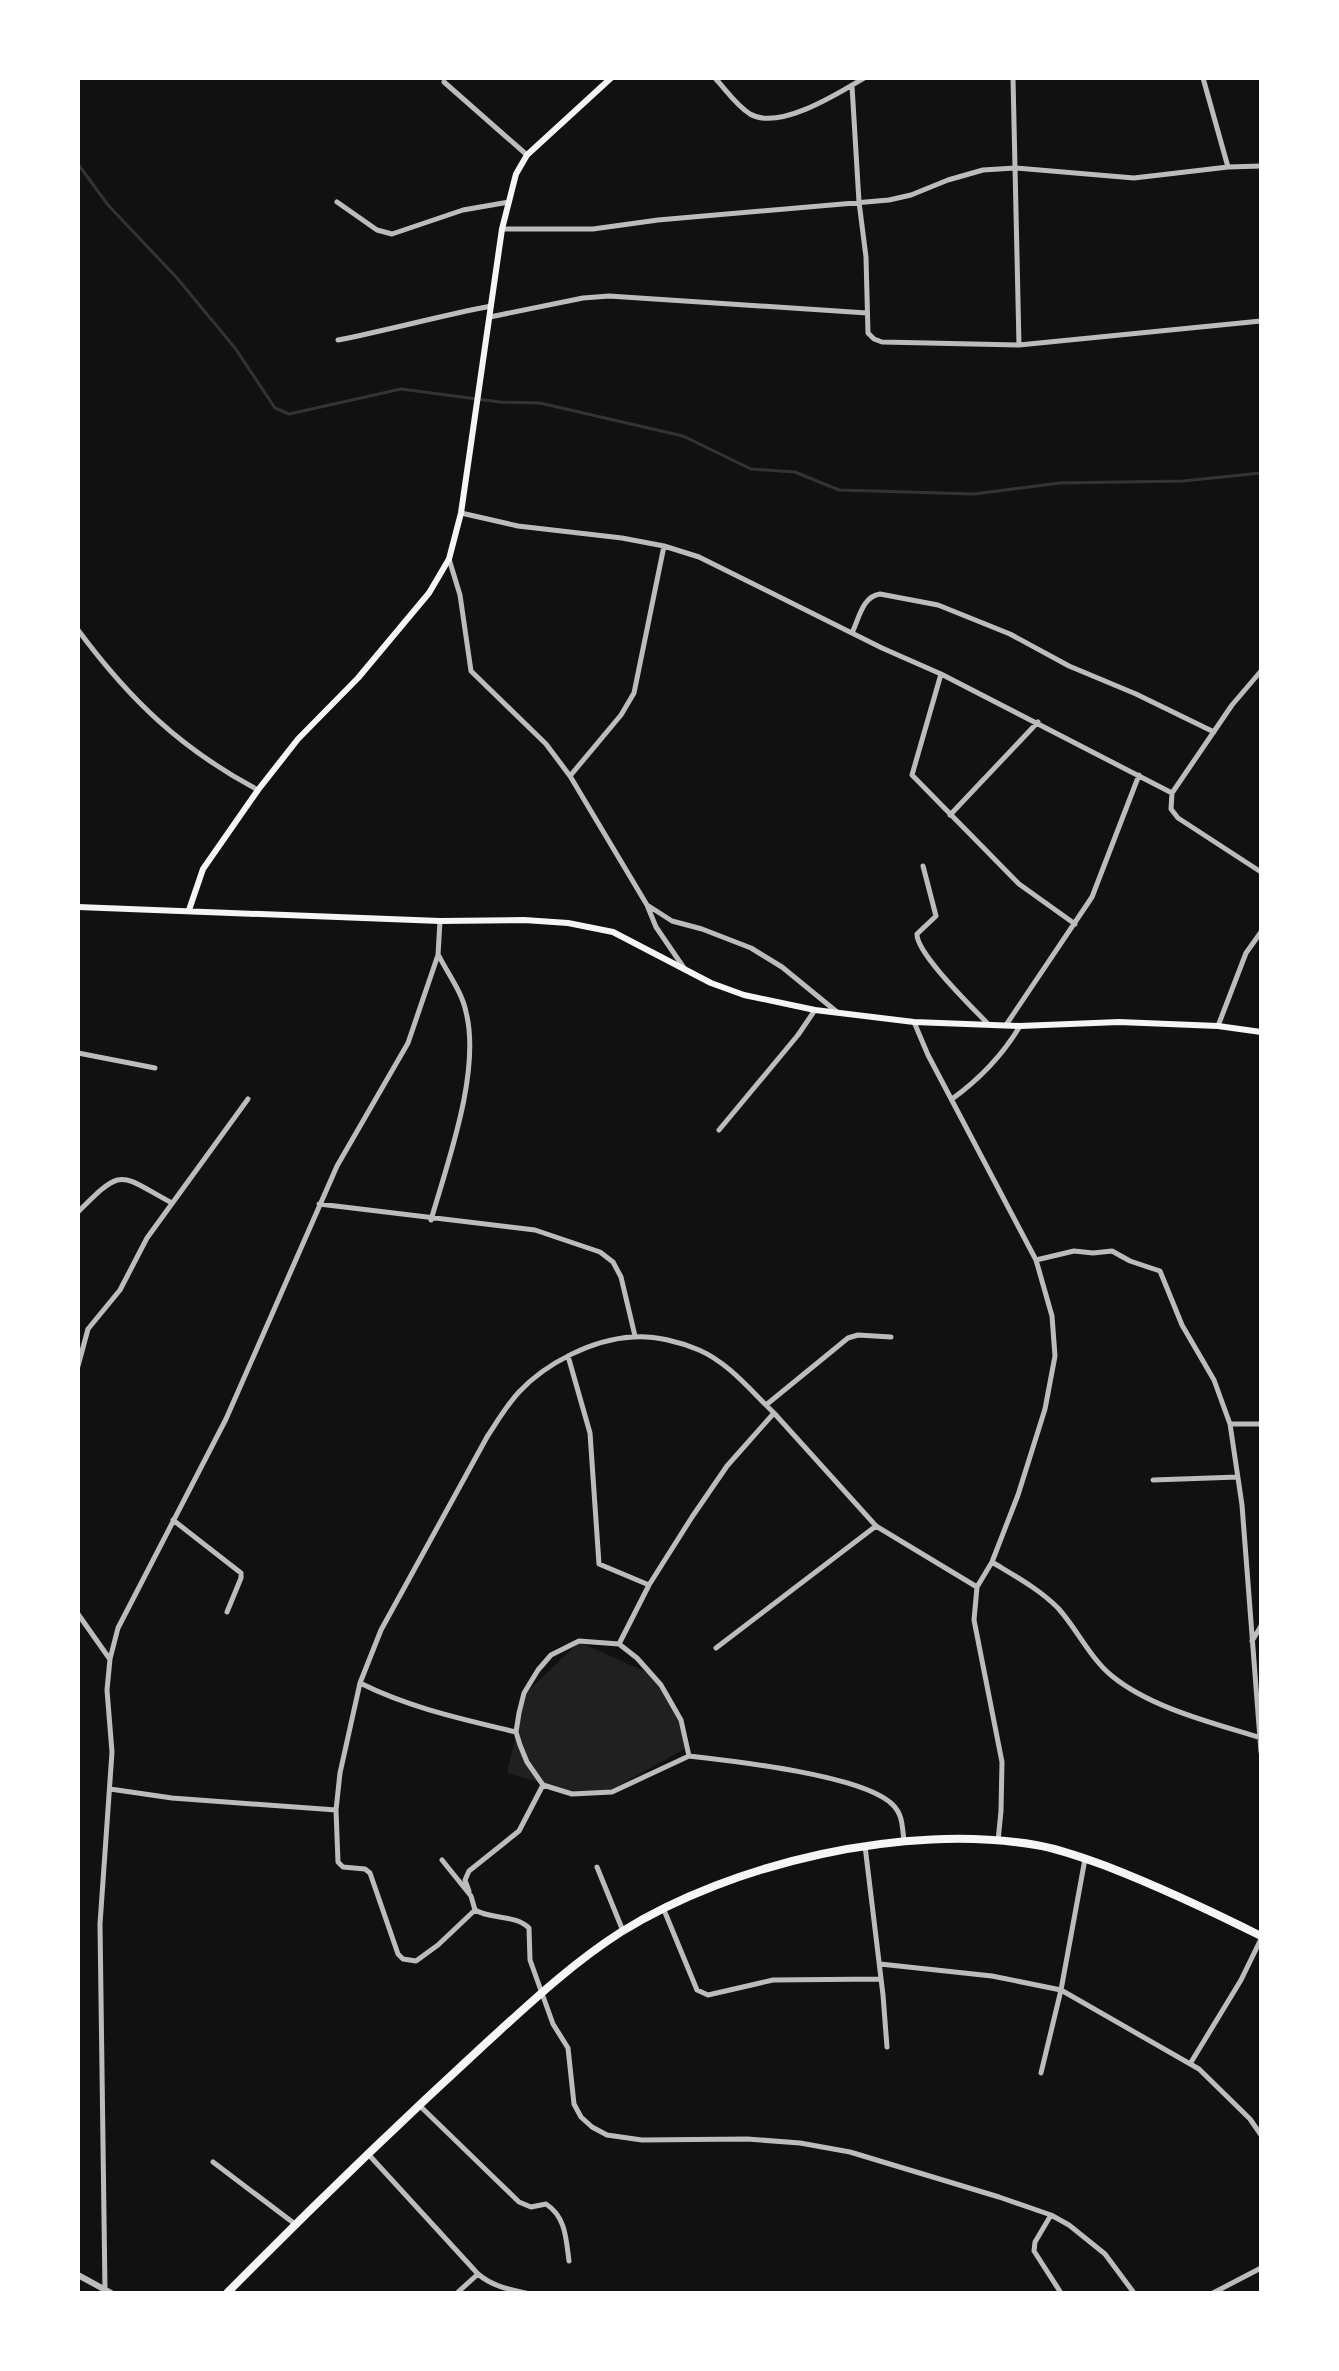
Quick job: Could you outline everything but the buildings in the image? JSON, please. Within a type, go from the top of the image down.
[{"type":"highway","points":[[227,2293],[418,2104],[541,1992],[623,1931],[742,1876],[780,1864],[904,1840],[998,1841],[1038,1845],[1085,1858],[1168,1890],[1261,1938]]},
{"type":"main road","points":[[189,910],[203,869],[258,790],[298,739],[358,678],[429,593],[449,559],[461,513],[502,229],[516,174],[527,155],[611,78]]},
{"type":"main road","points":[[78,907],[440,921],[539,921],[608,930],[711,983],[744,995],[815,1010],[914,1022],[1020,1026],[1119,1022],[1218,1026],[1261,1032]]},
{"type":"street","points":[[715,78],[739,105],[761,118],[805,110],[864,78]]},
{"type":"street","points":[[1013,78],[1019,345]]},
{"type":"street","points":[[1203,78],[1228,167]]},
{"type":"street","points":[[444,82],[527,155]]},
{"type":"street","points":[[852,86],[859,202],[866,257],[868,333],[874,339],[882,342],[1019,345],[1261,321]]},
{"type":"street","points":[[502,229],[593,229],[859,202],[911,195],[983,170],[1015,168],[1134,178],[1261,166]]},
{"type":"street","points":[[337,202],[377,230],[392,234],[463,210],[509,202]]},
{"type":"street","points":[[490,317],[583,298],[609,296],[867,313]]},
{"type":"street","points":[[338,340],[491,306]]},
{"type":"street","points":[[461,513],[518,526],[622,538],[699,557],[1038,722],[1172,793]]},
{"type":"street","points":[[570,776],[621,715],[634,693],[664,546]]},
{"type":"street","points":[[449,559],[460,595],[471,671],[546,744],[570,776],[647,905],[656,927],[684,969]]},
{"type":"street","points":[[852,633],[867,599],[872,595],[938,605],[1010,634],[1069,666],[1214,732]]},
{"type":"street","points":[[78,630],[112,675],[173,735],[229,775],[258,790]]},
{"type":"street","points":[[1261,671],[1172,793],[1171,809],[1173,814],[1261,872]]},
{"type":"street","points":[[941,674],[912,775],[1019,884],[1075,924]]},
{"type":"street","points":[[950,815],[1038,722]]},
{"type":"street","points":[[1006,1025],[1092,897],[1139,775]]},
{"type":"street","points":[[923,866],[936,916],[917,934],[918,943],[946,980],[988,1025]]},
{"type":"street","points":[[647,905],[672,921],[751,948],[802,981],[838,1013]]},
{"type":"street","points":[[78,2275],[108,2291],[100,1924],[112,1752],[107,1690],[110,1659],[118,1628],[232,1406],[337,1166],[408,1043],[438,955],[440,921]]},
{"type":"street","points":[[1218,1026],[1246,953],[1261,932]]},
{"type":"street","points":[[431,1220],[467,1081],[469,1026],[465,1008],[438,955]]},
{"type":"street","points":[[719,1130],[815,1010]]},
{"type":"street","points":[[914,1022],[1036,1260],[1052,1316],[1055,1356],[1052,1383],[1018,1495],[992,1562],[977,1587],[974,1620],[1002,1762],[998,1841]]},
{"type":"street","points":[[952,1099],[995,1062],[1020,1026]]},
{"type":"street","points":[[78,1053],[155,1068]]},
{"type":"street","points":[[78,1366],[88,1329],[120,1290],[147,1238],[192,1172],[248,1099]]},
{"type":"street","points":[[78,1212],[109,1181],[126,1178],[172,1203]]},
{"type":"street","points":[[319,1204],[431,1220],[464,1220],[535,1230],[600,1252],[613,1262],[621,1277],[635,1336]]},
{"type":"street","points":[[1036,1260],[1074,1251],[1112,1251],[1160,1271],[1182,1325],[1214,1380],[1230,1424],[1242,1505],[1261,1752]]},
{"type":"street","points":[[766,1405],[848,1338],[858,1335],[891,1337]]},
{"type":"street","points":[[475,1910],[416,1961],[403,1959],[398,1954],[370,1873],[365,1869],[343,1867],[338,1862],[336,1810],[344,1747],[360,1683],[381,1630],[450,1502],[503,1411],[520,1391],[568,1356],[606,1341],[635,1336],[670,1341],[720,1362],[774,1413],[876,1526],[977,1587]]},
{"type":"street","points":[[568,1356],[590,1433],[599,1564],[649,1585]]},
{"type":"street","points":[[619,1644],[649,1585],[727,1466],[774,1413]]},
{"type":"street","points":[[1230,1424],[1261,1424]]},
{"type":"street","points":[[1153,1480],[1238,1477]]},
{"type":"street","points":[[173,1520],[241,1573],[227,1612]]},
{"type":"street","points":[[716,1648],[876,1526]]},
{"type":"street","points":[[992,1562],[1039,1591],[1059,1609],[1109,1674],[1128,1688],[1206,1721],[1261,1738]]},
{"type":"street","points":[[78,1614],[110,1659]]},
{"type":"street","points":[[1252,1642],[1261,1626]]},
{"type":"street","points":[[689,1756],[681,1720],[661,1685],[637,1658],[619,1644],[579,1641],[551,1655],[524,1693],[516,1732],[527,1762],[543,1785],[572,1794],[612,1792],[689,1756],[749,1762],[845,1783],[883,1797],[901,1816],[904,1840]]},
{"type":"street","points":[[360,1683],[391,1699],[422,1709],[516,1732]]},
{"type":"street","points":[[543,1785],[519,1831],[469,1871],[465,1880],[475,1910],[485,1916],[517,1920],[529,1928],[530,1960],[553,2024],[568,2048],[574,2104],[581,2117],[607,2135],[642,2140],[747,2139],[800,2143],[850,2152],[1051,2215],[1093,2242],[1134,2293]]},
{"type":"street","points":[[110,1789],[172,1798],[336,1810]]},
{"type":"street","points":[[865,1846],[887,2047]]},
{"type":"street","points":[[1041,2073],[1061,1990],[1085,1858]]},
{"type":"street","points":[[442,1860],[471,1896]]},
{"type":"street","points":[[597,1867],[623,1931]]},
{"type":"street","points":[[664,1910],[701,1994],[773,1980],[881,1979]]},
{"type":"street","points":[[1190,2064],[1241,1980],[1261,1938]]},
{"type":"street","points":[[880,1964],[992,1976],[1061,1990],[1122,2022],[1199,2069],[1220,2087],[1261,2135]]},
{"type":"street","points":[[418,2104],[519,2202],[531,2207],[546,2204],[555,2209],[563,2223],[569,2261]]},
{"type":"street","points":[[368,2154],[478,2274],[503,2288],[526,2293]]},
{"type":"street","points":[[213,2162],[295,2224]]},
{"type":"street","points":[[1051,2215],[1035,2242],[1034,2251],[1061,2293]]},
{"type":"street","points":[[1213,2293],[1261,2268]]},
{"type":"street","points":[[457,2293],[478,2274]]},
{"type":"shaded area","points":[[579,1642],[653,1675],[680,1721],[686,1748],[609,1791],[572,1792],[507,1773],[526,1693]]},
{"type":"waterway","points":[[78,164],[108,205],[177,278],[235,348],[275,408],[289,414],[401,389],[500,402],[540,403],[683,436],[751,469],[795,472],[839,490],[974,494],[1060,483],[1183,481],[1261,473]]}]
